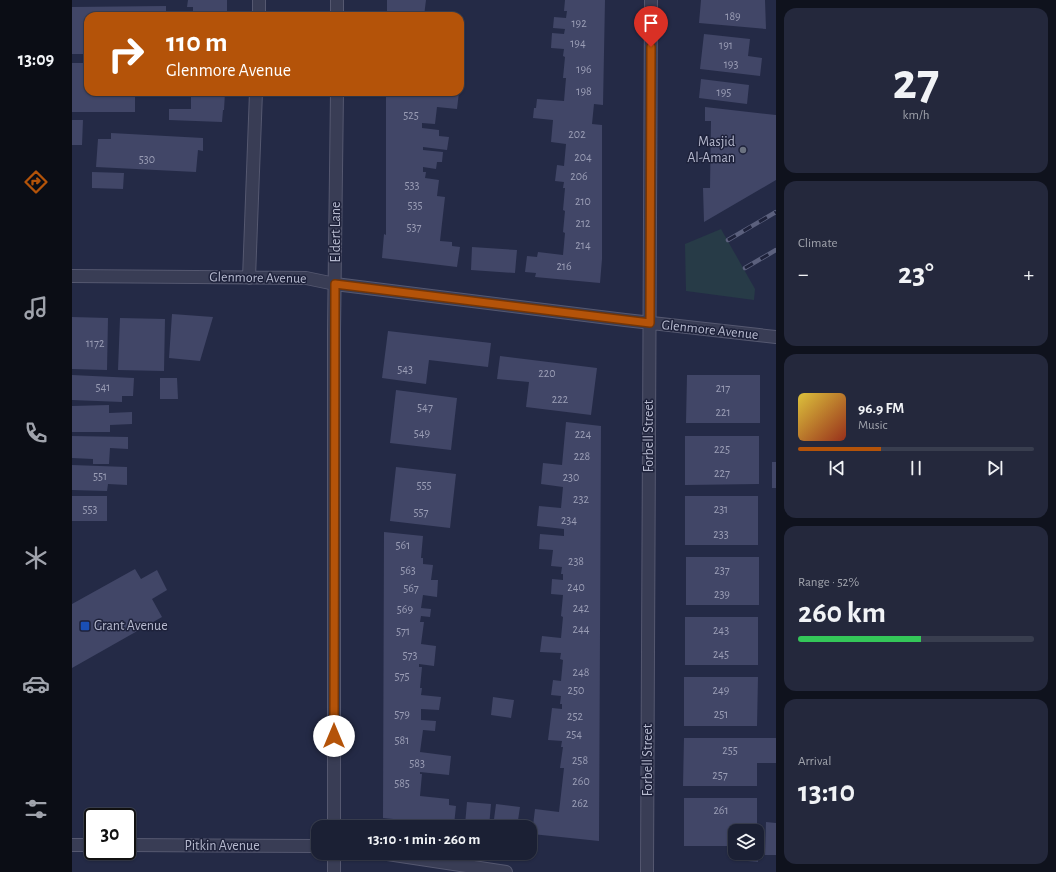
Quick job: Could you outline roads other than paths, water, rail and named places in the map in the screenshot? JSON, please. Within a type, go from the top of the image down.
[{"type":"street","points":[[259,12],[260,0]]},
{"type":"street","points":[[337,0],[337,12]]},
{"type":"street","name":"Forbell Street","points":[[647,872],[651,0]]},
{"type":"street","points":[[249,278],[256,96]]},
{"type":"street","name":"Eldert Lane","points":[[334,820],[337,96]]},
{"type":"street","name":"Glenmore Avenue","points":[[72,276],[306,278],[335,284],[776,338]]},
{"type":"street","points":[[72,845],[84,845]]},
{"type":"street","name":"Pitkin Avenue","points":[[136,845],[311,846]]},
{"type":"street","points":[[334,860],[334,872]]},
{"type":"street","points":[[427,860],[506,872]]},
{"type":"railway","points":[[728,240],[776,212]]},
{"type":"railway","points":[[745,268],[776,250]]},
{"type":"place","name":"Masjid Al-Aman","points":[[743,150]]},
{"type":"place","name":"Grant Avenue","points":[[85,626]]}]
